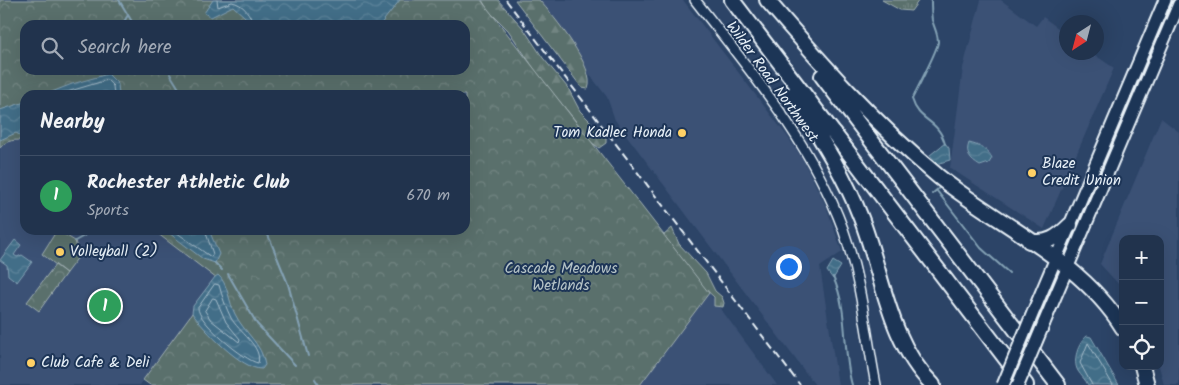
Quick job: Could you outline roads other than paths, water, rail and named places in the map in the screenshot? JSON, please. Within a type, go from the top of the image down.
[{"type":"highway","points":[[732,0],[1026,385]]},
{"type":"highway","points":[[765,0],[839,83],[890,134],[955,189],[1067,266],[1095,292],[1121,325]]},
{"type":"highway","points":[[765,0],[1058,385]]},
{"type":"highway","points":[[742,13],[838,169],[866,231],[898,333],[913,361],[933,385]]},
{"type":"highway","points":[[1029,241],[1040,242],[1049,240],[1060,235],[1070,225]]},
{"type":"highway","points":[[1143,370],[1148,385]]},
{"type":"main road","points":[[1003,385],[1165,0]]},
{"type":"main road","points":[[1018,385],[1179,4]]},
{"type":"street","name":"Wilder Road Northwest","points":[[695,0],[787,121],[826,189],[843,230],[856,272],[876,385]]},
{"type":"water","points":[[213,0],[400,0],[384,20],[246,20],[233,6],[211,17],[204,13]]},
{"type":"water","points":[[109,75],[118,84],[119,90],[57,90],[72,84]]},
{"type":"water","points":[[20,104],[20,135],[16,133],[0,140],[0,110]]},
{"type":"water","points":[[945,143],[949,148],[950,160],[936,164],[930,155]]},
{"type":"water","points":[[969,143],[979,146],[988,152],[992,158],[989,163],[980,166],[969,156]]},
{"type":"water","points":[[172,235],[211,235],[219,254],[215,263],[203,259]]},
{"type":"water","points":[[15,240],[21,245],[14,255],[17,257],[22,255],[32,262],[17,282],[8,275],[7,265],[0,260]]},
{"type":"water","points":[[833,261],[841,266],[833,279],[827,271]]},
{"type":"water","points":[[218,275],[224,283],[239,321],[260,350],[265,365],[262,369],[254,368],[234,356],[205,329],[192,313],[193,306]]},
{"type":"water","points":[[1087,336],[1091,337],[1119,385],[1088,385],[1078,371],[1076,367],[1077,352]]},
{"type":"waterway","points":[[119,0],[131,20]]},
{"type":"waterway","points":[[931,0],[932,20],[938,42],[931,61],[912,99],[919,113],[938,129],[945,144]]},
{"type":"waterway","points":[[125,20],[128,15]]},
{"type":"waterway","points":[[171,75],[180,90]]},
{"type":"waterway","points":[[932,194],[940,187]]},
{"type":"waterway","points":[[937,191],[981,248],[1009,273]]},
{"type":"waterway","points":[[75,241],[85,235]]},
{"type":"waterway","points":[[268,235],[288,284],[308,356]]},
{"type":"waterway","points":[[215,263],[222,270]]},
{"type":"waterway","points":[[228,274],[257,324],[295,365]]},
{"type":"waterway","points":[[833,277],[841,303],[852,385]]},
{"type":"waterway","points":[[315,379],[319,385]]},
{"type":"railway","points":[[506,0],[800,385]]},
{"type":"place","name":"Tom Kadlec Honda","points":[[682,133]]},
{"type":"place","name":"Blaze Credit Union","points":[[1032,173]]},
{"type":"place","name":"Volleyball (2)","points":[[60,252]]},
{"type":"place","name":"Rochester Athletic Club","points":[[105,306]]},
{"type":"place","name":"Club Cafe & Deli","points":[[31,363]]},
{"type":"park label","name":"Cascade Meadows Wetlands","points":[[561,278]]}]
